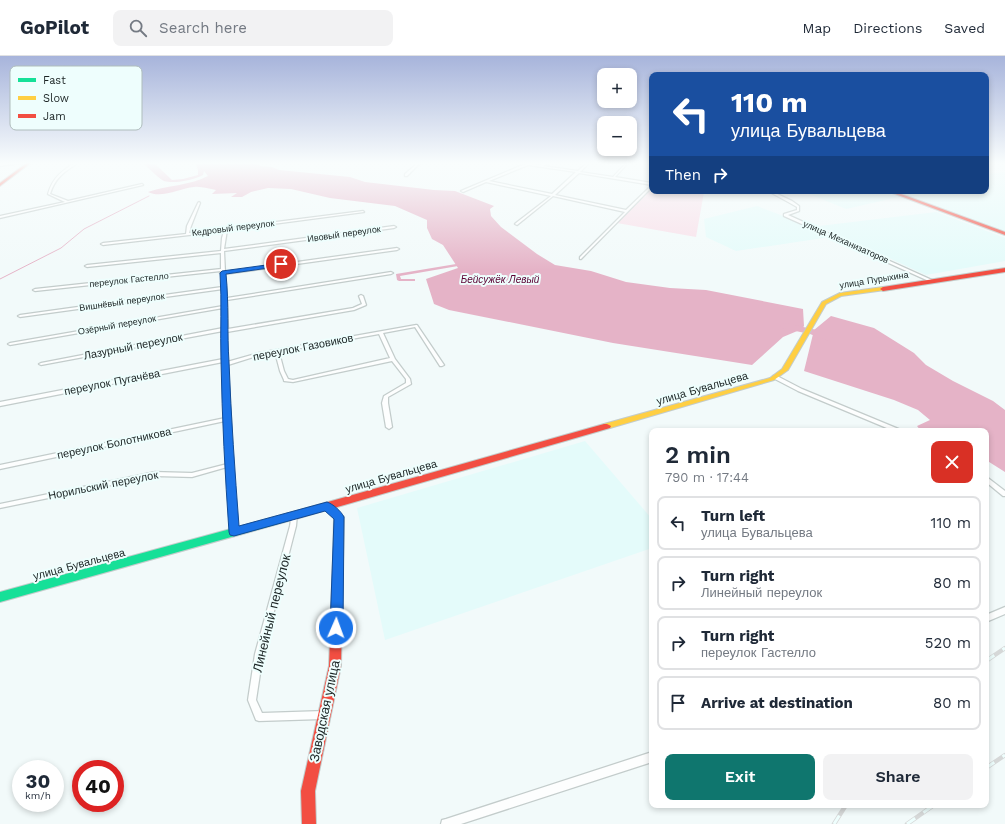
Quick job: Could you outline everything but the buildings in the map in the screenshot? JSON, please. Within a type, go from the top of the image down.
[{"type":"street","points":[[58,198],[68,202]]},
{"type":"street","points":[[0,217],[86,198]]},
{"type":"street","points":[[517,224],[550,198]]},
{"type":"street","points":[[561,198],[626,211]]},
{"type":"street","points":[[581,258],[639,198]]},
{"type":"street","name":"улица Механизаторов","points":[[783,198],[798,207],[798,210],[785,215],[932,281]]},
{"type":"street","points":[[907,198],[1005,234]]},
{"type":"street","points":[[187,234],[199,203]]},
{"type":"street","name":"Кедровый переулок","points":[[103,244],[363,212]]},
{"type":"street","name":"Ивовый переулок","points":[[87,266],[223,251],[394,227]]},
{"type":"street","points":[[226,229],[222,271],[225,299],[225,362],[229,465],[234,532]]},
{"type":"street","name":"переулок Гастелло","points":[[35,290],[222,271],[397,249]]},
{"type":"street","name":"улица Пурыхина","points":[[785,370],[824,302],[840,295],[1005,270]]},
{"type":"street","points":[[225,299],[391,272]]},
{"type":"street","name":"Вишнёвый переулок","points":[[20,316],[223,288]]},
{"type":"street","name":"Лазурный переулок","points":[[40,364],[226,330],[354,309],[364,305],[360,296]]},
{"type":"street","name":"Озёрный переулок","points":[[10,344],[225,307]]},
{"type":"street","name":"переулок Газовиков","points":[[225,362],[416,326],[442,365]]},
{"type":"street","points":[[381,333],[393,359],[408,379],[409,384],[386,396],[385,403],[389,427]]},
{"type":"street","points":[[277,351],[286,380],[293,381],[393,359]]},
{"type":"street","name":"переулок Пугачёва","points":[[0,404],[225,362]]},
{"type":"street","name":"улица Бувальцева","points":[[0,597],[327,506],[775,377],[785,370]]},
{"type":"street","points":[[775,377],[800,390],[892,428]]},
{"type":"street","name":"переулок Болотникова","points":[[0,467],[227,419]]},
{"type":"street","name":"Норильский переулок","points":[[0,506],[155,474],[192,475],[229,465]]},
{"type":"street","points":[[989,481],[1005,494]]},
{"type":"street","name":"Заводская улица","points":[[309,824],[308,790],[323,715],[336,666],[339,517],[327,506]]},
{"type":"street","name":"Линейный переулок","points":[[294,515],[293,526],[259,654],[252,700],[259,716],[323,715]]},
{"type":"street","points":[[989,618],[1005,610]]},
{"type":"street","points":[[446,824],[649,758]]},
{"type":"shaded area","points":[[643,198],[703,198],[696,237],[617,223]]},
{"type":"shaded area","points":[[819,198],[895,198],[846,209]]},
{"type":"shaded area","points":[[913,198],[1005,198],[1005,232]]},
{"type":"shaded area","points":[[757,206],[794,220],[830,237],[736,251],[706,237],[704,219]]},
{"type":"shaded area","points":[[936,212],[1005,238],[1005,261],[926,275],[819,226]]},
{"type":"shaded area","points":[[585,441],[649,516],[649,549],[385,640],[357,508]]},
{"type":"water","name":"Бейсужёк Левый","points":[[330,198],[473,198],[494,206],[490,209],[491,216],[501,227],[537,254],[555,265],[591,271],[626,282],[670,288],[706,290],[803,309],[804,326],[802,329],[783,337],[752,365],[613,343],[449,310],[434,304],[426,279],[458,268],[443,245],[432,239],[427,228],[427,220],[395,206]]},
{"type":"water","points":[[831,316],[874,328],[914,353],[926,365],[953,381],[993,401],[1005,410],[1005,472],[989,462],[989,428],[919,428],[917,426],[930,420],[918,410],[894,400],[804,371],[814,330]]},
{"type":"waterway","points":[[0,279],[61,248],[84,229],[145,198]]},
{"type":"waterway","points":[[413,280],[399,280],[398,275],[456,265]]},
{"type":"waterway","name":"Бейсужёк Левый","points":[[785,326],[813,332],[828,338]]},
{"type":"railway","points":[[989,659],[1005,648]]},
{"type":"railway","points":[[989,766],[1005,755]]},
{"type":"railway","points":[[834,824],[844,808]]},
{"type":"railway","points":[[907,824],[930,808]]},
{"type":"traffic: fast","points":[[0,597],[289,517]]},
{"type":"traffic: slow","points":[[607,426],[772,379],[785,370],[824,303],[840,295],[883,289]]},
{"type":"traffic: slow","points":[[327,506],[339,517],[338,559]]},
{"type":"traffic: jam","points":[[907,198],[1005,234]]},
{"type":"traffic: jam","points":[[883,289],[1005,270]]},
{"type":"traffic: jam","points":[[289,517],[607,426]]},
{"type":"traffic: jam","points":[[309,824],[308,791],[335,666],[338,559]]},
{"type":"route","points":[[281,264],[222,273],[225,299],[225,360],[229,465],[234,532],[327,506],[339,517],[336,628]]}]
